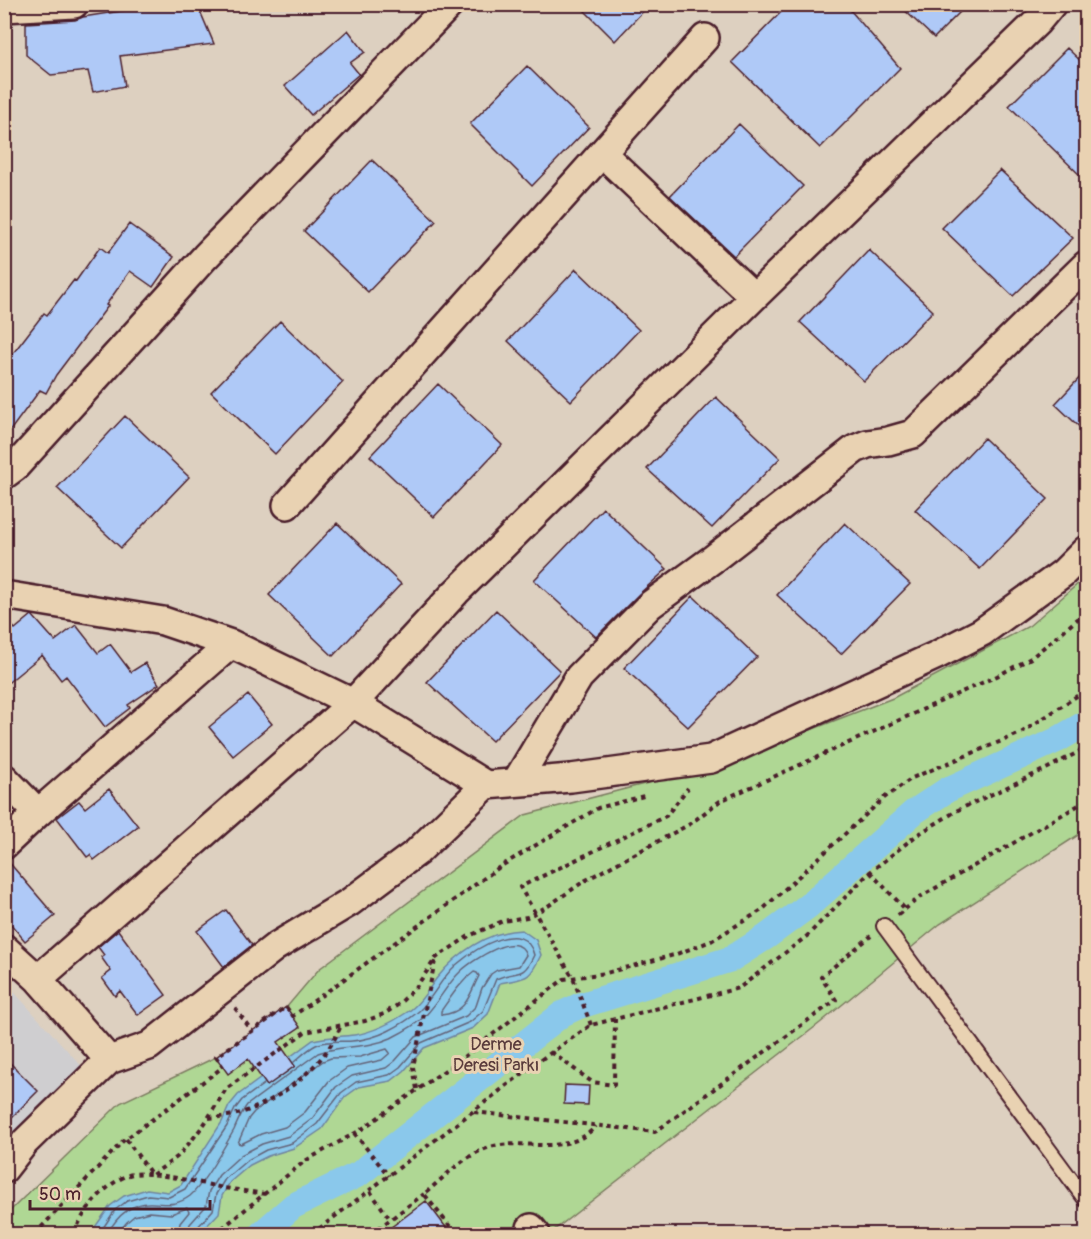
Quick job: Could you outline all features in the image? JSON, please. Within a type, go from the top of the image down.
[{"type":"street","points":[[4,8],[74,4]]},
{"type":"street","points":[[4,476],[15,467],[204,257],[450,4]]},
{"type":"street","points":[[38,979],[353,703],[456,591],[753,297],[1037,22],[1052,4]]},
{"type":"street","points":[[287,506],[705,38]]},
{"type":"street","points":[[602,153],[753,297]]},
{"type":"street","points":[[516,782],[579,677],[650,605],[855,449],[867,444],[913,434],[1086,265]]},
{"type":"street","points":[[4,595],[163,621],[231,644],[353,703],[486,785],[571,778],[711,759],[927,660],[982,632],[1063,573],[1086,550]]},
{"type":"street","points":[[4,845],[231,644]]},
{"type":"street","points":[[4,778],[38,813]]},
{"type":"street","points":[[4,1169],[25,1142],[109,1060],[149,1046],[275,947],[350,902],[417,852],[486,785]]},
{"type":"street","points":[[4,948],[38,979],[109,1060]]},
{"type":"lane","points":[[884,926],[1086,1200]]},
{"type":"path","points":[[152,1175],[177,1157],[208,1118],[226,1089],[305,1032],[365,1021],[384,1014],[399,1004],[416,987],[436,958],[469,936],[503,921],[527,917],[535,913],[586,880],[690,824],[720,801],[927,709],[1031,658],[1086,612]]},
{"type":"path","points":[[215,1234],[305,1161],[355,1134],[564,979],[606,973],[674,955],[711,941],[762,910],[884,798],[912,778],[1021,734],[1086,690]]},
{"type":"path","points":[[312,1234],[591,1024],[739,988],[807,936],[870,872],[917,835],[958,810],[1086,748]]},
{"type":"path","points":[[591,1024],[573,979],[520,887],[666,816],[692,784],[681,786]]},
{"type":"path","points":[[36,1234],[126,1139],[223,1067],[216,1057],[286,1008],[293,1016],[501,866],[598,807],[650,794]]},
{"type":"path","points":[[473,1112],[655,1132],[836,1000],[821,977],[920,897],[1086,801]]},
{"type":"path","points":[[870,872],[905,909]]},
{"type":"path","points":[[417,1090],[413,1067],[436,958]]},
{"type":"path","points":[[551,1052],[592,1082],[614,1084],[615,1019]]},
{"type":"path","points":[[208,1118],[239,1114],[278,1095],[298,1080],[320,1058],[337,1035],[341,1025]]},
{"type":"path","points":[[372,1234],[471,1156],[494,1146],[548,1145],[574,1141],[588,1135],[597,1126]]},
{"type":"path","points":[[355,1134],[388,1176]]},
{"type":"path","points":[[126,1139],[152,1175]]},
{"type":"path","points":[[75,1234],[88,1208],[108,1188],[130,1174],[152,1175],[266,1194]]},
{"type":"path","points":[[370,1191],[391,1220]]},
{"type":"path","points":[[424,1194],[456,1234]]},
{"type":"shaded area","points":[[4,981],[87,1072],[4,1157]]},
{"type":"green space","name":"Derme Deresi Parkı","points":[[1086,577],[1086,830],[940,924],[820,1023],[549,1234],[5,1234],[5,1218],[12,1209],[120,1103],[216,1057],[286,1008],[319,969],[525,815],[725,763],[893,698],[1029,626]]},
{"type":"water","points":[[522,930],[536,940],[541,955],[533,970],[526,977],[500,983],[488,1014],[473,1028],[424,1048],[404,1071],[391,1081],[359,1087],[345,1097],[322,1129],[294,1148],[268,1156],[250,1165],[230,1182],[222,1196],[219,1213],[199,1234],[93,1234],[95,1227],[110,1206],[124,1196],[147,1189],[168,1192],[181,1185],[238,1095],[313,1040],[361,1034],[390,1023],[417,1005],[444,969],[463,952],[497,934]]},
{"type":"building","points":[[166,4],[197,4],[214,44],[120,56],[125,86],[93,92],[88,71],[51,75],[26,55],[26,23],[75,20]]},
{"type":"building","points":[[578,4],[650,4],[615,41]]},
{"type":"building","points":[[789,4],[845,4],[900,68],[820,148],[732,62]]},
{"type":"building","points":[[898,4],[968,4],[934,38]]},
{"type":"building","points":[[348,30],[365,52],[350,63],[359,74],[311,115],[285,86]]},
{"type":"building","points":[[1067,48],[1086,66],[1086,181],[1009,106]]},
{"type":"building","points":[[527,66],[589,127],[532,186],[470,124]]},
{"type":"building","points":[[739,124],[803,186],[734,256],[670,196]]},
{"type":"building","points":[[372,160],[436,221],[368,292],[304,231]]},
{"type":"building","points":[[1000,170],[1073,238],[1013,296],[942,228]]},
{"type":"building","points":[[129,224],[174,257],[153,287],[130,271],[106,305],[108,306],[56,375],[46,393],[40,390],[4,439],[4,353],[11,356],[44,313],[47,315],[74,280],[76,281],[100,247],[108,253]]},
{"type":"building","points":[[869,250],[933,311],[864,381],[800,322]]},
{"type":"building","points":[[576,269],[639,330],[571,401],[508,341]]},
{"type":"building","points":[[280,321],[343,382],[275,454],[211,392]]},
{"type":"building","points":[[1086,371],[1086,433],[1055,404]]},
{"type":"building","points":[[438,384],[502,445],[434,517],[370,456]]},
{"type":"building","points":[[716,397],[780,458],[712,528],[647,469]]},
{"type":"building","points":[[125,416],[189,477],[121,548],[57,488]]},
{"type":"building","points":[[984,438],[1048,499],[980,569],[915,510]]},
{"type":"building","points":[[603,508],[667,569],[596,637],[534,580]]},
{"type":"building","points":[[337,523],[401,584],[333,656],[269,595]]},
{"type":"building","points":[[845,523],[910,584],[841,654],[777,595]]},
{"type":"building","points":[[693,596],[757,657],[688,727],[624,668]]},
{"type":"building","points":[[496,610],[560,671],[492,741],[427,682]]},
{"type":"building","points":[[32,615],[55,641],[76,625],[98,653],[110,644],[131,672],[145,663],[159,684],[128,705],[130,708],[105,727],[66,676],[61,680],[42,655],[4,686],[4,617],[15,629]]},
{"type":"building","points":[[248,695],[272,724],[233,756],[209,727]]},
{"type":"building","points":[[109,789],[138,826],[94,860],[90,855],[87,857],[57,818],[79,801],[85,808]]},
{"type":"building","points":[[4,860],[7,860],[55,916],[25,941],[4,916]]},
{"type":"building","points":[[226,910],[252,945],[224,967],[197,931]]},
{"type":"building","points":[[118,930],[166,995],[138,1015],[120,991],[115,996],[102,978],[111,971],[101,957],[104,955],[98,947]]},
{"type":"building","points":[[286,1007],[300,1027],[278,1042],[295,1066],[267,1086],[248,1059],[228,1074],[216,1057]]},
{"type":"building","points":[[4,1057],[38,1091],[4,1125]]},
{"type":"building","points":[[565,1085],[589,1086],[588,1105],[564,1104]]},
{"type":"building","points":[[426,1201],[451,1234],[382,1234]]},
{"type":"waterway","points":[[261,1234],[293,1206],[359,1174],[562,1014],[579,1006],[731,959],[808,906],[914,812],[947,790],[1057,740],[1086,723]]}]
